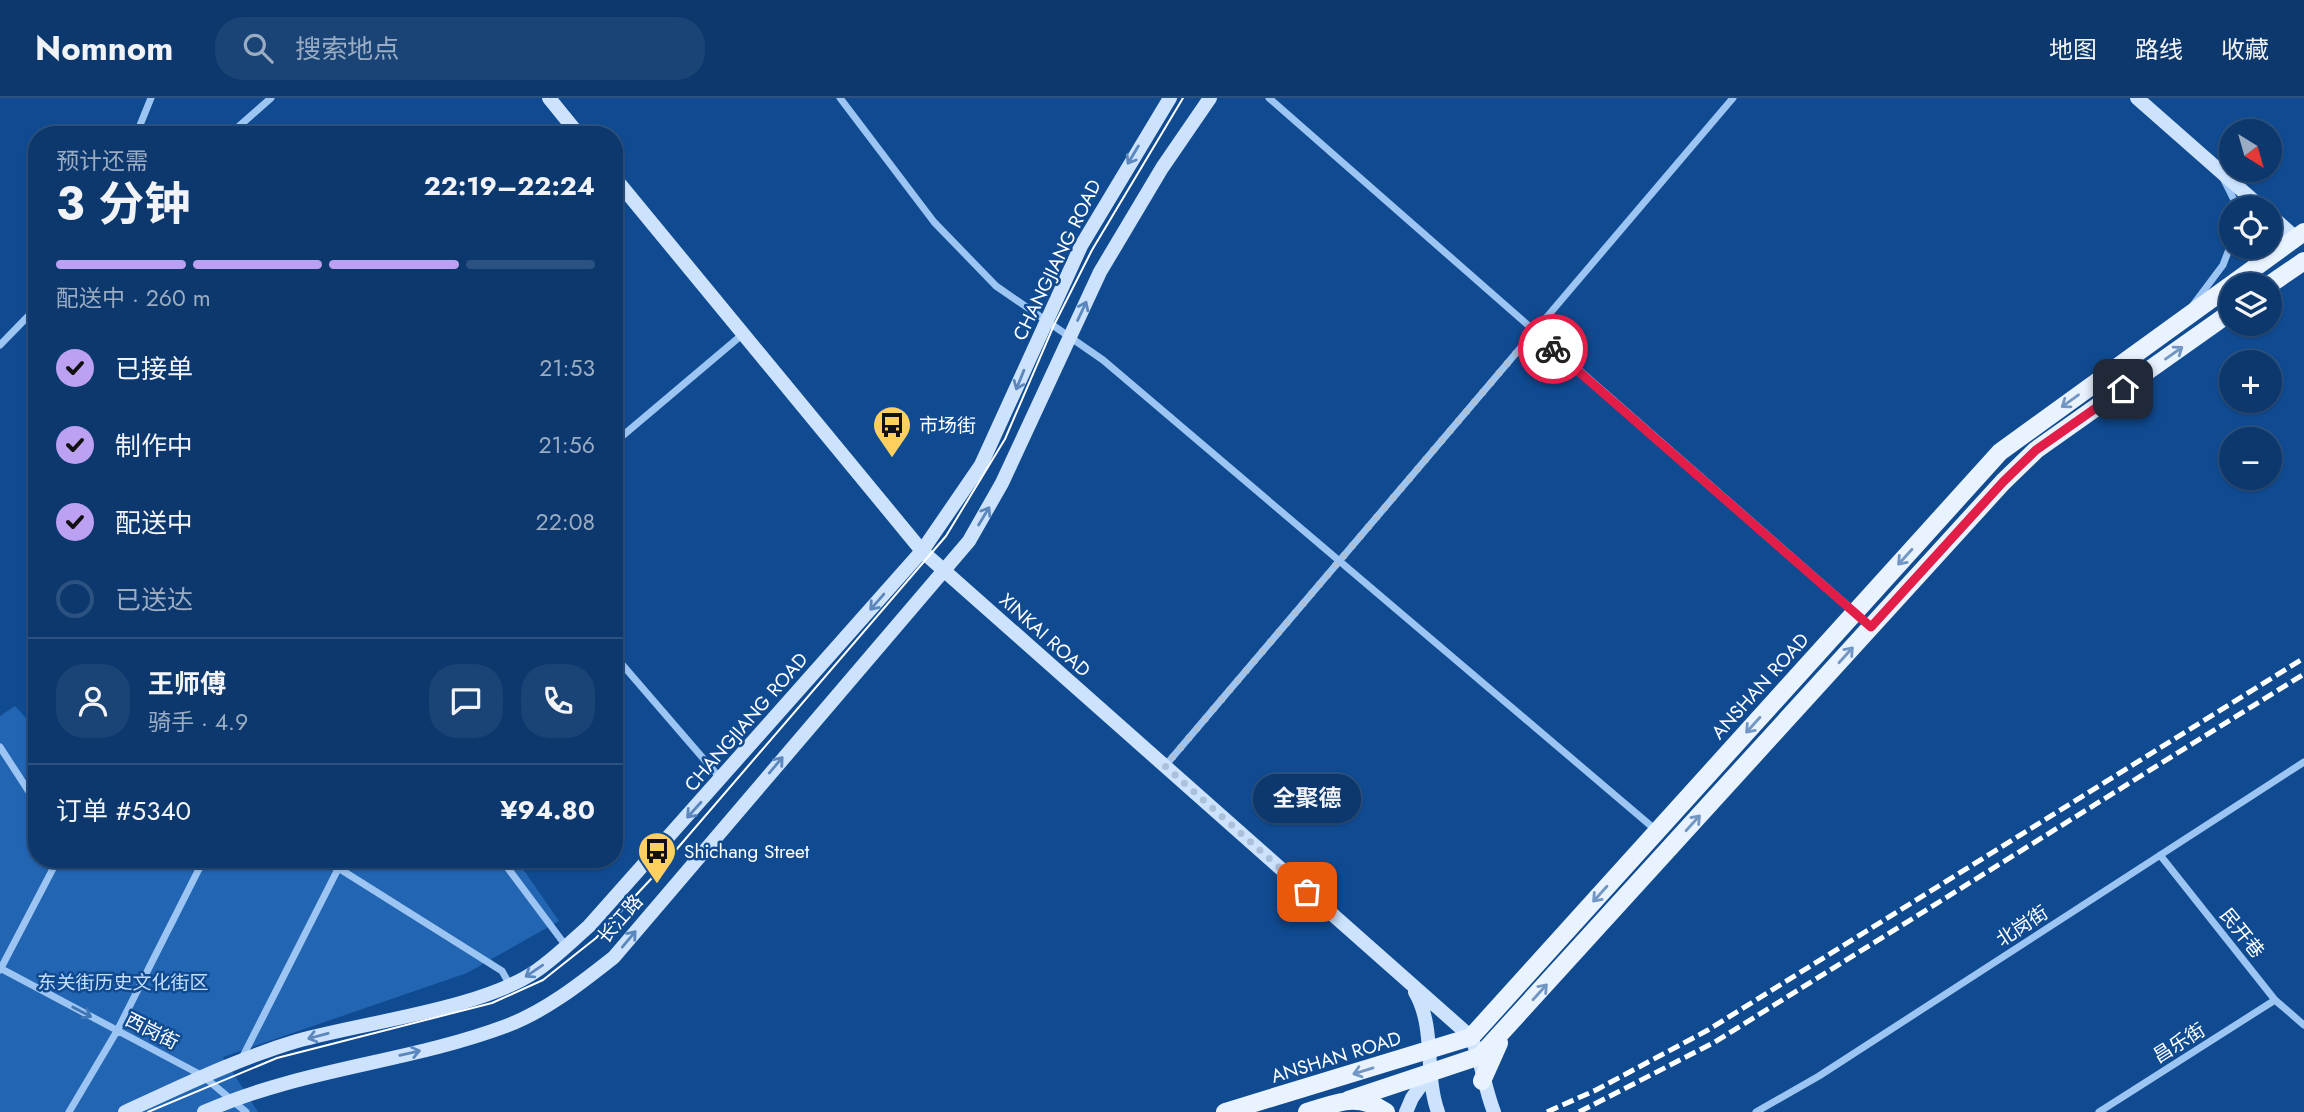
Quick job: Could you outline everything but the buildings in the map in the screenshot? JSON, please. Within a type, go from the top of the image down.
[{"type":"main road","points":[[549,98],[572,126]]},
{"type":"main road","name":"CHANGJIANG ROAD","points":[[125,1112],[241,1059],[363,1024],[473,998],[510,985],[536,971],[617,898],[922,551],[981,465],[1013,400],[1045,318],[1102,205],[1170,98]]},
{"type":"main road","points":[[945,572],[992,502],[1070,335],[1129,220],[1210,98]]},
{"type":"main road","points":[[2137,98],[2248,196]]},
{"type":"main road","name":"XINKAI ROAD","points":[[623,188],[922,551],[1471,1037],[1480,1056],[1482,1081],[1494,1112]]},
{"type":"main road","points":[[2282,223],[2300,235]]},
{"type":"main road","name":"ANSHAN ROAD","points":[[1225,1112],[1471,1037],[2000,452],[2300,235]]},
{"type":"main road","points":[[2282,276],[2304,261]]},
{"type":"main road","points":[[1307,1112],[1480,1056],[2003,482],[2036,450],[2219,320]]},
{"type":"main road","name":"长江路","points":[[204,1112],[234,1099],[305,1076],[447,1045],[496,1029],[566,995],[614,957],[876,648],[945,572]]},
{"type":"main road","points":[[1409,982],[1424,1007],[1429,1074],[1437,1108]]},
{"type":"main road","points":[[1482,1081],[1506,1030]]},
{"type":"main road","points":[[1406,1112],[1412,1098],[1429,1074]]},
{"type":"main road","points":[[1348,1100],[1368,1101],[1386,1112]]},
{"type":"street","points":[[139,126],[150,98]]},
{"type":"street","points":[[239,126],[271,98]]},
{"type":"street","points":[[840,98],[934,222],[996,286],[1070,335],[1657,831]]},
{"type":"street","points":[[1269,98],[1871,627]]},
{"type":"street","points":[[1165,766],[1733,98]]},
{"type":"street","points":[[2218,170],[2232,196]]},
{"type":"street","points":[[2181,321],[2225,259]]},
{"type":"street","points":[[0,345],[28,316]]},
{"type":"street","points":[[623,435],[743,334]]},
{"type":"street","points":[[623,664],[722,779]]},
{"type":"street","points":[[0,747],[28,790]]},
{"type":"street","name":"北岗街","points":[[1756,1112],[1819,1076],[2304,762]]},
{"type":"street","name":"民开巷","points":[[2160,855],[2275,1000],[2304,1025]]},
{"type":"street","points":[[0,969],[53,868]]},
{"type":"street","points":[[69,1112],[117,1031],[199,868]]},
{"type":"street","points":[[508,868],[566,946]]},
{"type":"street","points":[[241,1059],[338,869],[502,971],[510,985]]},
{"type":"street","name":"西岗街","points":[[0,969],[204,1076],[246,1112]]},
{"type":"street","name":"昌乐街","points":[[2099,1112],[2275,1000]]},
{"type":"green space","name":"东关街历史文化街区","points":[[15,706],[28,720],[28,868],[522,868],[559,921],[467,973],[223,1057],[258,1112],[0,1112],[0,716]]},
{"type":"tram line","points":[[148,1112],[277,1058],[492,1003],[543,980],[596,938],[651,879],[946,536],[1005,439],[1054,325],[1092,250],[1183,98]]},
{"type":"railway","points":[[1547,1112],[1596,1090],[1708,1030],[2304,658]]},
{"type":"railway","points":[[1579,1112],[1715,1042],[2304,674]]},
{"type":"way so far","points":[[1307,892],[1165,766],[1534,332],[1553,349]]},
{"type":"place","name":"市场街","points":[[892,459]]},
{"type":"place","name":"Shichang Street","points":[[657,885]]},
{"type":"place","name":"全聚德","points":[[1307,892]]},
{"type":"route","points":[[1553,349],[1871,627],[2003,482],[2036,450],[2123,389]]}]
